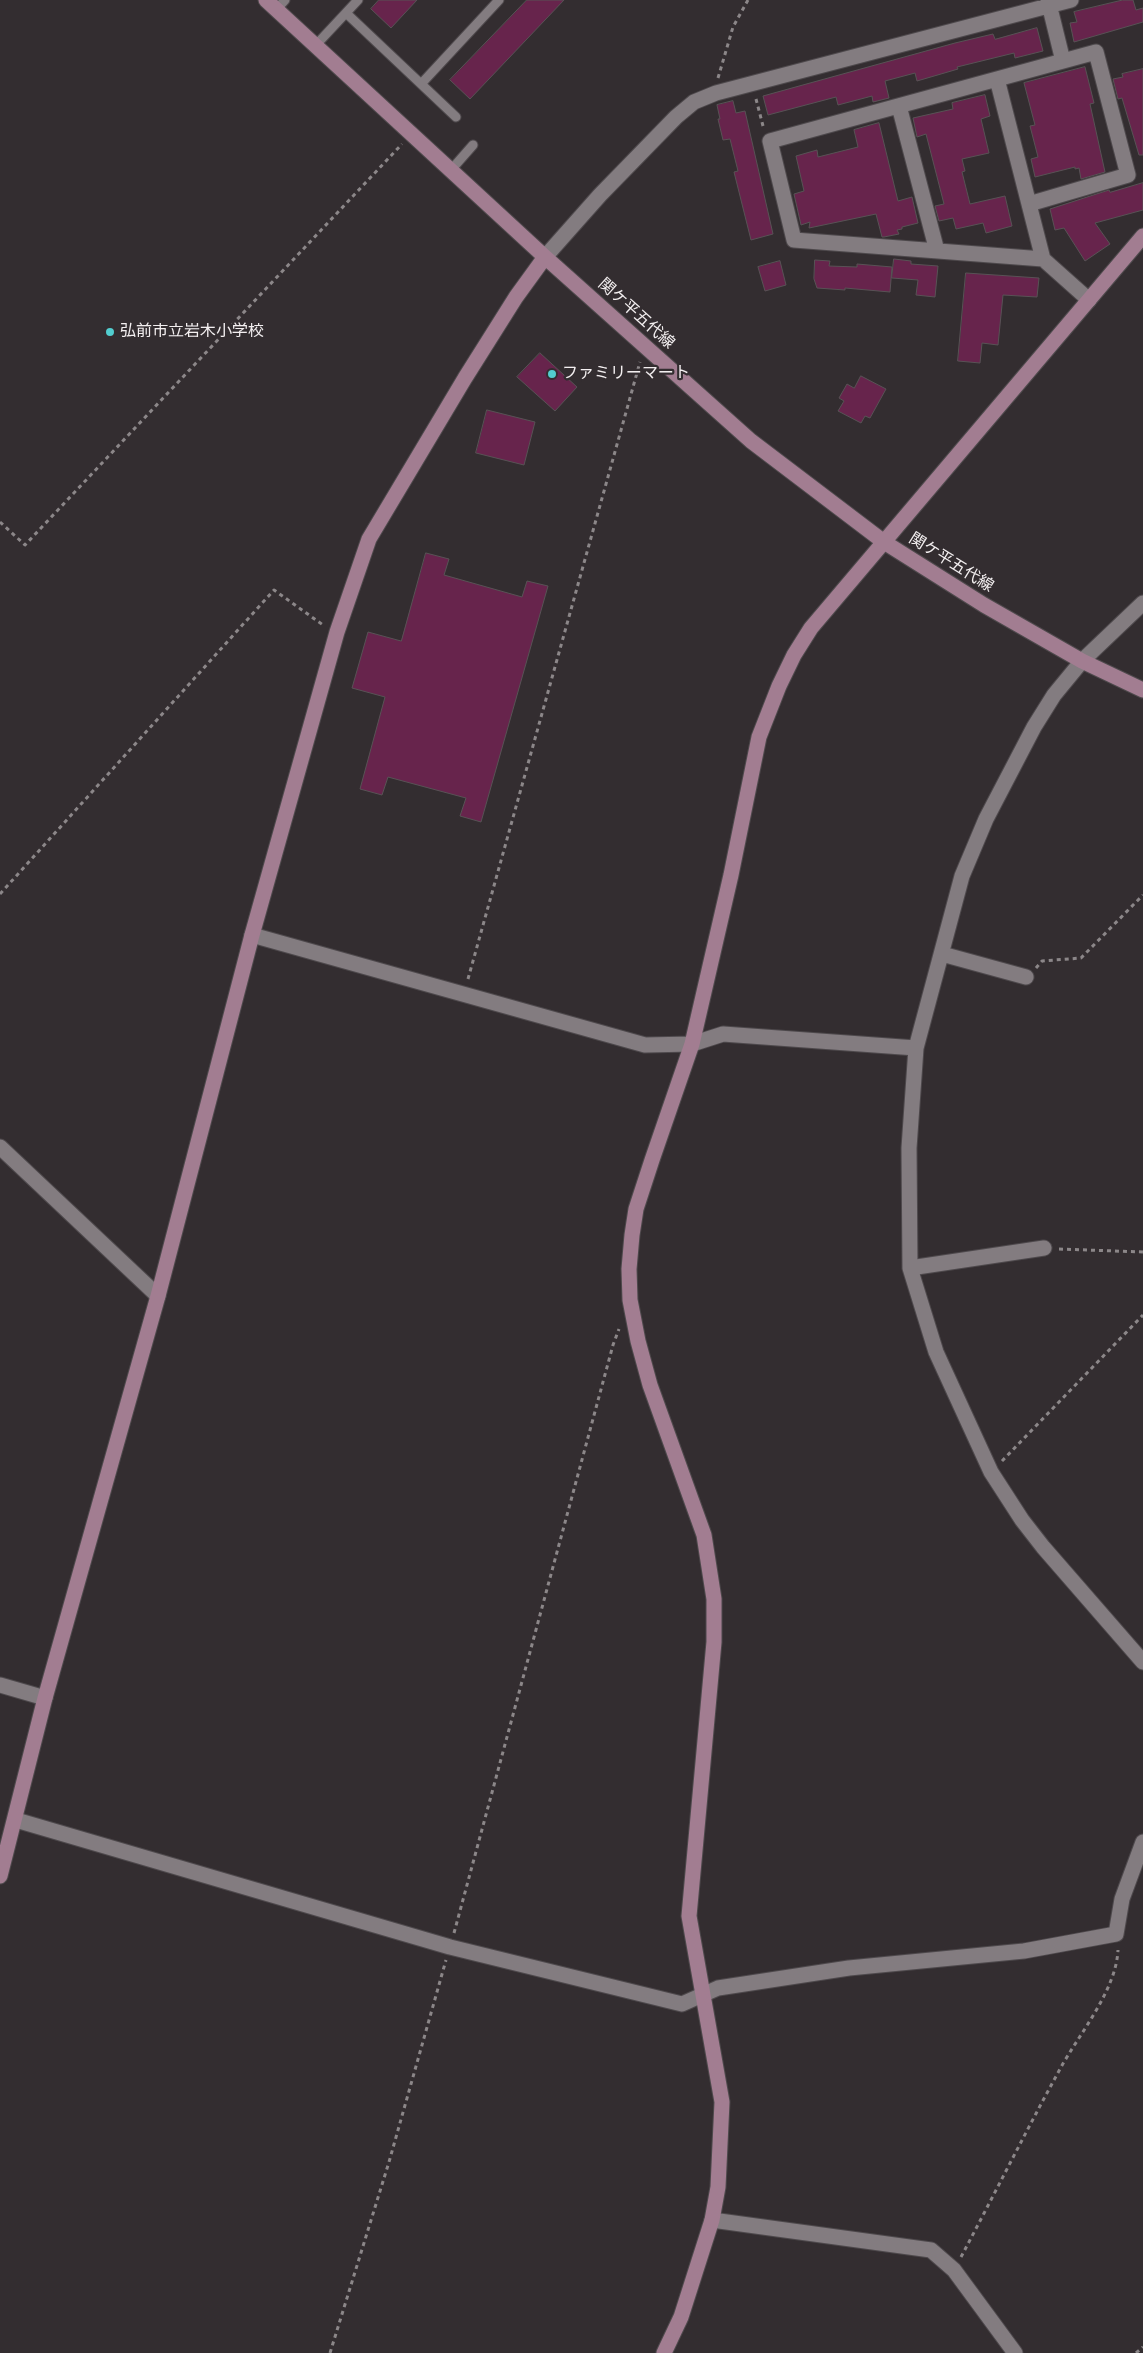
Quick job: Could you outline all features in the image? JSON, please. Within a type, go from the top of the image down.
[{"type":"street","points":[[0,1876],[16,1820],[45,1698],[158,1296],[252,935],[337,632],[369,539],[465,378],[516,297],[545,257],[600,195],[676,117],[694,102],[716,93],[1049,3],[1071,0]]},
{"type":"street","name":"関ケ平五代線","points":[[276,3],[316,46],[545,257],[752,441],[884,542],[984,605],[1082,661],[1143,690]]},
{"type":"street","points":[[1049,3],[1063,61]]},
{"type":"street","points":[[1029,204],[1128,175],[1096,52],[770,141],[794,240],[1043,259]]},
{"type":"street","points":[[997,79],[1043,259],[1089,300]]},
{"type":"street","points":[[899,106],[937,251]]},
{"type":"street","points":[[664,2353],[680,2317],[712,2220],[718,2186],[722,2102],[689,1916],[714,1642],[714,1599],[704,1534],[650,1385],[638,1341],[630,1300],[629,1269],[636,1209],[692,1044],[731,875],[759,737],[779,686],[811,628],[1143,236]]},
{"type":"street","points":[[1143,603],[1082,661],[1054,695],[1034,727],[986,819],[962,876],[916,1048],[908,1148],[910,1268],[936,1352],[991,1472],[1043,1547],[1143,1662]]},
{"type":"street","points":[[252,935],[645,1045],[692,1044],[723,1034],[916,1048]]},
{"type":"street","points":[[942,954],[1026,977]]},
{"type":"street","points":[[0,1147],[158,1296]]},
{"type":"street","points":[[910,1268],[1044,1248]]},
{"type":"street","points":[[0,1686],[45,1698]]},
{"type":"street","points":[[16,1820],[450,1947],[682,2004],[718,1988],[849,1968],[1024,1952],[1116,1934],[1122,1899],[1143,1842]]},
{"type":"street","points":[[712,2220],[931,2250],[954,2270],[1015,2353]]},
{"type":"lane","points":[[316,46],[358,0]]},
{"type":"lane","points":[[421,84],[499,0]]},
{"type":"lane","points":[[346,13],[456,117]]},
{"type":"lane","points":[[451,170],[473,145]]},
{"type":"path","points":[[716,93],[719,71],[733,27],[748,0]]},
{"type":"path","points":[[751,84],[765,131],[770,141]]},
{"type":"path","points":[[0,522],[25,545],[412,134]]},
{"type":"path","points":[[463,994],[645,345]]},
{"type":"path","points":[[0,894],[274,590],[319,623],[337,632]]},
{"type":"path","points":[[1026,977],[1042,961],[1081,958],[1143,895]]},
{"type":"path","points":[[1044,1248],[1143,1252]]},
{"type":"path","points":[[991,1472],[1143,1315]]},
{"type":"path","points":[[330,2353],[389,2162],[450,1947],[613,1345],[620,1327]]},
{"type":"path","points":[[954,2270],[1061,2067],[1102,1999],[1118,1952],[1116,1934]]},
{"type":"path","points":[[1136,2353],[1143,2346]]},
{"type":"building","points":[[379,0],[417,0],[391,28],[371,9]]},
{"type":"building","points":[[527,0],[564,0],[470,99],[450,80]]},
{"type":"building","points":[[1123,0],[1133,0],[1136,10],[1143,8],[1143,22],[1074,42],[1070,23],[1077,22],[1074,12]]},
{"type":"building","points":[[1037,28],[1043,51],[1015,58],[1014,53],[957,67],[958,69],[917,81],[915,73],[885,81],[889,98],[873,102],[872,96],[838,105],[836,97],[768,115],[763,96],[955,43],[993,34],[995,39]]},
{"type":"building","points":[[1085,67],[1094,103],[1090,104],[1105,172],[1081,179],[1079,168],[1075,169],[1075,167],[1035,177],[1031,159],[1038,157],[1030,126],[1035,125],[1024,83]]},
{"type":"building","points":[[1143,69],[1143,155],[1139,155],[1122,98],[1118,99],[1113,79],[1123,77],[1122,74]]},
{"type":"building","points":[[985,95],[990,116],[981,119],[989,153],[962,159],[965,171],[962,172],[970,204],[1005,196],[1012,226],[986,233],[983,223],[956,229],[953,218],[939,221],[935,206],[944,204],[926,134],[917,137],[913,118],[953,109],[952,103]]},
{"type":"building","points":[[733,101],[736,113],[745,111],[773,234],[751,240],[734,172],[738,171],[730,139],[723,140],[718,119],[720,119],[717,105]]},
{"type":"building","points":[[879,123],[898,201],[912,197],[918,223],[902,227],[902,229],[897,230],[899,234],[884,237],[882,237],[876,214],[809,228],[810,222],[801,225],[794,194],[804,191],[796,156],[817,150],[818,157],[858,147],[854,130]]},
{"type":"building","points":[[1143,183],[1143,210],[1095,223],[1110,244],[1085,261],[1064,228],[1055,230],[1050,209],[1109,190],[1110,192]]},
{"type":"building","points":[[894,259],[911,261],[911,264],[938,266],[935,297],[916,295],[918,280],[892,278]]},
{"type":"building","points":[[815,260],[830,261],[829,266],[857,267],[857,264],[892,267],[890,292],[845,288],[845,290],[817,288],[814,279]]},
{"type":"building","points":[[780,261],[786,285],[765,291],[758,267]]},
{"type":"building","points":[[966,273],[1039,278],[1037,297],[1003,295],[998,345],[982,343],[980,363],[958,361]]},
{"type":"building","points":[[540,353],[577,387],[555,411],[517,377]]},
{"type":"building","points":[[861,376],[886,389],[870,418],[865,416],[861,423],[838,411],[844,401],[839,398],[847,384],[854,388]]},
{"type":"building","points":[[487,410],[535,422],[524,465],[476,453]]},
{"type":"building","points":[[426,553],[449,559],[444,575],[522,597],[527,581],[548,586],[481,822],[460,816],[466,798],[388,777],[382,795],[360,789],[385,697],[352,688],[368,632],[401,641]]},
{"type":"place","name":"弘前市立岩木小学校","points":[[110,332]]},
{"type":"place","name":"ファミリーマート","points":[[552,374]]}]
